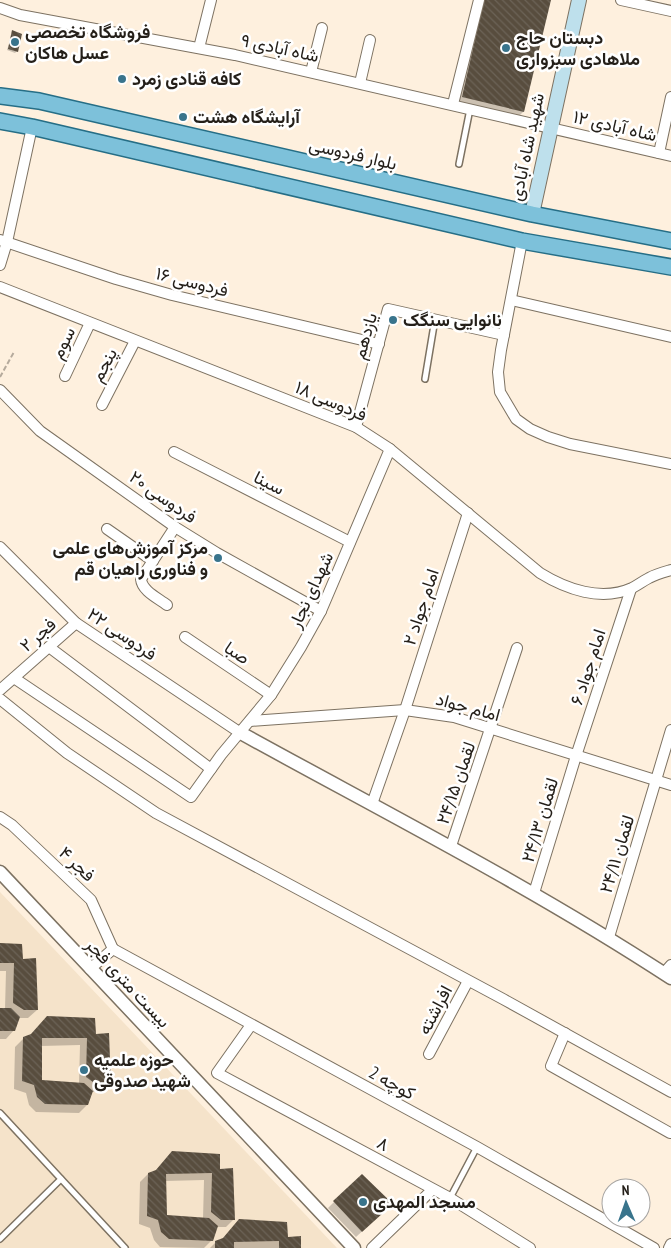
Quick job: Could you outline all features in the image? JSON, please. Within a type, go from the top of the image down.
[{"type":"main road","name":"شهید شاه آبادی","points":[[532,214],[579,0]]},
{"type":"main road","name":"بلوار فردوسی","points":[[0,90],[7,97],[39,101],[532,214],[671,241]]},
{"type":"main road","points":[[4,123],[32,127],[522,241],[671,267]]},
{"type":"street","points":[[199,48],[210,0]]},
{"type":"street","points":[[453,104],[479,0]]},
{"type":"street","points":[[621,0],[671,11]]},
{"type":"street","name":"شاه آبادی ۹","points":[[0,8],[20,15],[199,48],[311,72],[551,128]]},
{"type":"street","points":[[311,72],[322,28]]},
{"type":"street","points":[[360,83],[370,40]]},
{"type":"street","points":[[658,153],[671,97]]},
{"type":"street","points":[[0,266],[4,241],[32,127]]},
{"type":"street","name":"شاه آبادی ۱۲","points":[[551,128],[671,156]]},
{"type":"street","name":"فردوسی ۱۶","points":[[4,241],[116,279],[172,295],[379,344]]},
{"type":"street","points":[[522,241],[498,372],[500,392],[516,419],[530,429],[570,444],[671,464]]},
{"type":"street","name":"فردوسی ۱۸","points":[[0,287],[356,426],[390,449],[540,573],[556,583],[592,593],[608,594],[631,588],[650,577],[671,570]]},
{"type":"street","points":[[511,300],[671,337]]},
{"type":"street","name":"یازدهم","points":[[356,426],[388,309],[504,335]]},
{"type":"street","name":"سوم","points":[[65,376],[90,323]]},
{"type":"street","name":"پنجم","points":[[102,405],[135,341]]},
{"type":"street","name":"فردوسی ۲۰","points":[[0,390],[40,431],[175,527],[216,553],[321,611]]},
{"type":"street","name":"شهدای نجار","points":[[14,678],[191,797],[239,732],[271,695],[301,647],[321,611],[390,449]]},
{"type":"street","name":"سینا","points":[[174,452],[350,542]]},
{"type":"street","name":"امام جواد ۲","points":[[372,804],[405,710],[468,513]]},
{"type":"street","points":[[167,604],[144,588],[141,584],[141,579],[175,527]]},
{"type":"street","points":[[107,529],[152,561]]},
{"type":"street","name":"فردوسی ۲۲","points":[[0,547],[76,623],[239,732]]},
{"type":"street","name":"امام جواد ۶","points":[[576,756],[631,588]]},
{"type":"street","name":"فجر ۲","points":[[0,690],[76,623]]},
{"type":"street","name":"صبا","points":[[185,637],[271,695]]},
{"type":"street","points":[[49,647],[211,769]]},
{"type":"street","name":"لقمان ۲۴/۱۵","points":[[451,846],[517,648]]},
{"type":"street","points":[[0,699],[67,753],[156,813],[566,1033],[671,1092]]},
{"type":"street","name":"امام جواد","points":[[250,720],[405,710],[454,717],[671,785]]},
{"type":"street","name":"لقمان ۲۴/۱۱","points":[[609,937],[671,730]]},
{"type":"street","points":[[239,732],[451,846],[669,972]]},
{"type":"street","name":"لقمان ۲۴/۱۳","points":[[534,893],[576,756]]},
{"type":"street","name":"فجر ۴","points":[[0,817],[12,825],[91,900],[113,949]]},
{"type":"street","name":"بیست متری فجر","points":[[0,872],[354,1248]]},
{"type":"street","points":[[90,969],[113,949]]},
{"type":"street","name":"کوچه 2","points":[[113,949],[477,1148],[654,1248]]},
{"type":"street","name":"افراشته","points":[[429,1054],[468,981]]},
{"type":"street","name":"۸","points":[[251,1025],[217,1073],[450,1198],[530,1248]]},
{"type":"street","points":[[566,1033],[551,1066],[670,1133]]},
{"type":"street","points":[[372,1248],[432,1190]]},
{"type":"street","points":[[507,1234],[521,1248]]},
{"type":"street","points":[[669,1248],[671,1244]]},
{"type":"lane","points":[[459,164],[470,108]]},
{"type":"lane","points":[[425,379],[435,319]]},
{"type":"lane","points":[[0,1113],[125,1248]]},
{"type":"lane","points":[[450,1198],[477,1148]]},
{"type":"lane","points":[[0,1239],[61,1179]]},
{"type":"path","points":[[0,377],[14,352]]},
{"type":"shaded area","name":"حوزه علمیه شهید صدوقی","points":[[0,892],[337,1248],[0,1248]]},
{"type":"building","name":"دبستان حاج ملاهادی سبزواری","points":[[484,0],[551,0],[524,112],[462,97]]},
{"type":"building","name":"فروشگاه تخصصی عسل هاکان","points":[[12,30],[22,34],[18,52],[8,49]]},
{"type":"building","points":[[0,943],[22,944],[23,959],[36,958],[38,1010],[24,1010],[13,1003],[14,963],[0,963]]},
{"type":"building","points":[[0,1008],[11,1008],[20,1017],[15,1031],[0,1031]]},
{"type":"building","points":[[47,1016],[95,1018],[96,1034],[109,1033],[111,1085],[97,1085],[86,1077],[87,1038],[42,1038],[42,1080],[84,1083],[93,1091],[88,1105],[45,1104],[37,1097],[34,1085],[22,1081],[23,1037],[31,1034]]},
{"type":"building","points":[[172,1151],[220,1154],[220,1169],[233,1168],[235,1220],[221,1220],[211,1212],[212,1173],[166,1174],[167,1215],[209,1218],[218,1226],[213,1241],[169,1239],[161,1232],[158,1220],[147,1216],[148,1173],[156,1170]]},
{"type":"building","name":"مسجد المهدی","points":[[362,1174],[393,1204],[362,1232],[333,1201]]},
{"type":"building","points":[[239,1219],[287,1222],[288,1237],[301,1236],[301,1248],[279,1248],[279,1241],[234,1242],[234,1248],[215,1248],[215,1241],[223,1238]]},
{"type":"place","name":"فروشگاه تخصصی عسل هاکان","points":[[15,42]]},
{"type":"place","name":"دبستان حاج ملاهادی سبزواری","points":[[506,48]]},
{"type":"place","name":"کافه قنادی زمرد","points":[[122,79]]},
{"type":"place","name":"آرایشگاه هشت","points":[[183,117]]},
{"type":"place","name":"نانوایی سنگک","points":[[393,320]]},
{"type":"place","name":"مرکز آموزش‌های علمی و فناوری راهیان قم","points":[[218,558]]},
{"type":"place","name":"حوزه علمیه شهید صدوقی","points":[[84,1070]]},
{"type":"place","name":"مسجد المهدی","points":[[363,1202]]}]
